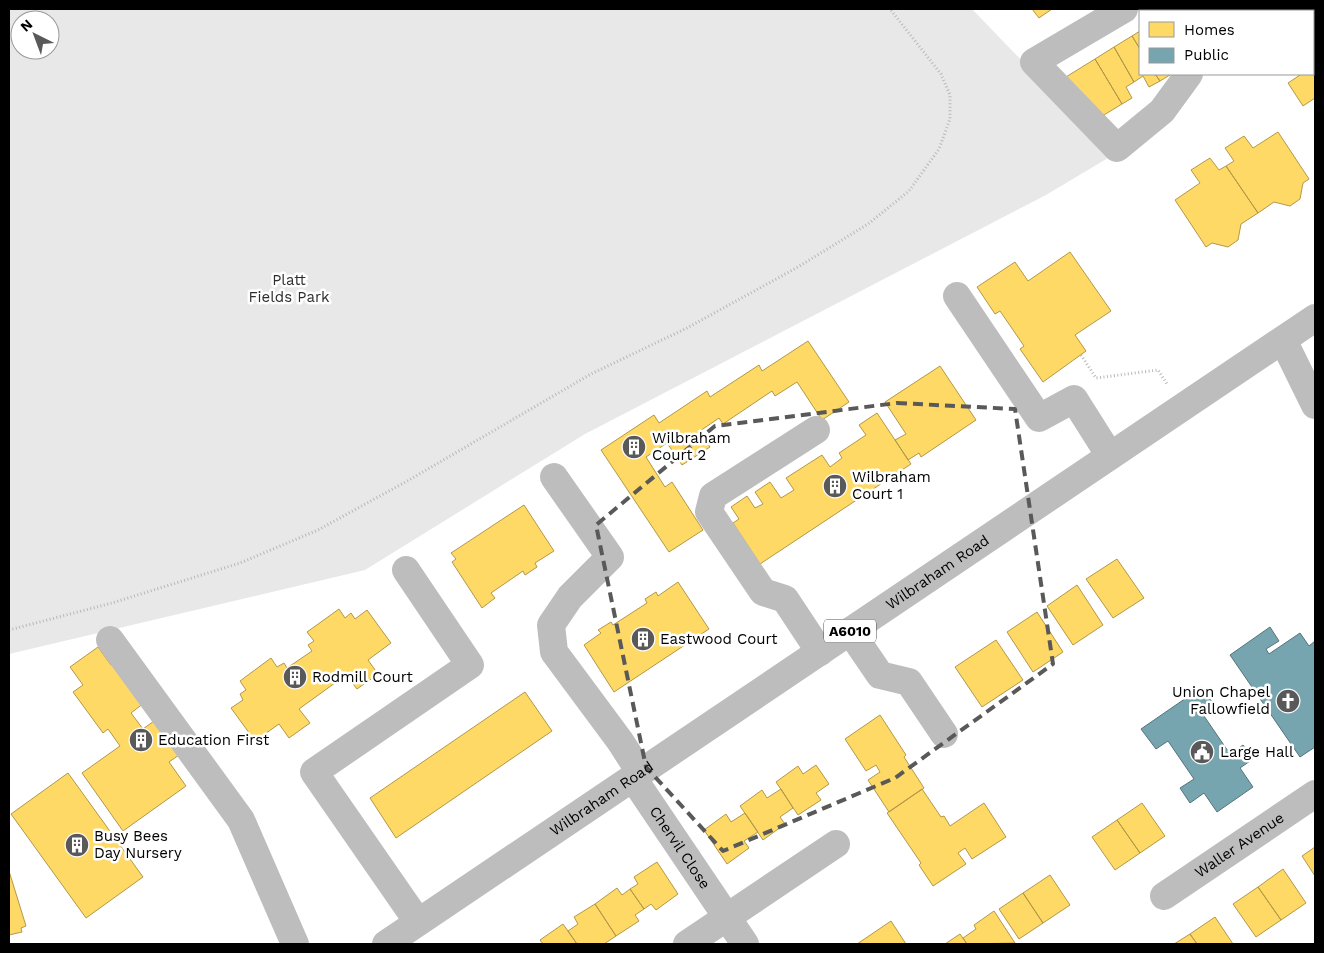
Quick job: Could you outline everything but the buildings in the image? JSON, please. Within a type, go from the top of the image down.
[{"type":"main road","points":[[1124,9],[1034,62],[1117,148],[1162,111],[1188,75]]},
{"type":"main road","points":[[957,296],[1039,418],[1074,399],[1110,456]]},
{"type":"main road","name":"Wilbraham Road","points":[[386,944],[1315,318]]},
{"type":"main road","points":[[1283,340],[1315,405]]},
{"type":"main road","points":[[816,430],[713,496],[709,512],[763,592],[785,599],[820,652]]},
{"type":"main road","name":"Chervil Close","points":[[554,477],[610,557],[570,597],[551,625],[554,652],[620,741],[637,775],[745,944]]},
{"type":"main road","points":[[406,570],[470,665],[314,772],[418,922]]},
{"type":"main road","points":[[850,631],[880,675],[909,682],[944,734]]},
{"type":"main road","points":[[110,640],[241,820],[294,944]]},
{"type":"main road","name":"Waller Avenue","points":[[1164,896],[1315,794]]},
{"type":"main road","points":[[687,944],[836,844]]},
{"type":"path","points":[[9,630],[112,603],[240,563],[318,530],[409,480],[591,374],[687,328],[798,267],[868,224],[908,191],[939,149],[950,119],[950,95],[941,74],[890,9]]},
{"type":"path","points":[[1081,355],[1096,378],[1158,370],[1182,407]]},
{"type":"highlighted area","points":[[897,403],[1015,409],[1053,664],[895,778],[723,851],[646,767],[596,525],[715,426]]},
{"type":"green space","name":"Platt Fields Park","points":[[9,9],[972,9],[1113,155],[1046,195],[585,434],[365,570],[9,654]]},
{"type":"place","name":"Wilbraham Court 2","points":[[634,447]]},
{"type":"place","name":"Wilbraham Court 1","points":[[835,486]]},
{"type":"place","name":"Eastwood Court","points":[[643,639]]},
{"type":"place","name":"Rodmill Court","points":[[295,677]]},
{"type":"place","name":"Union Chapel Fallowfield","points":[[1288,701]]},
{"type":"place","name":"Education First","points":[[141,740]]},
{"type":"place","name":"Large Hall","points":[[1202,752]]},
{"type":"place","name":"Busy Bees Day Nursery","points":[[77,845]]}]
